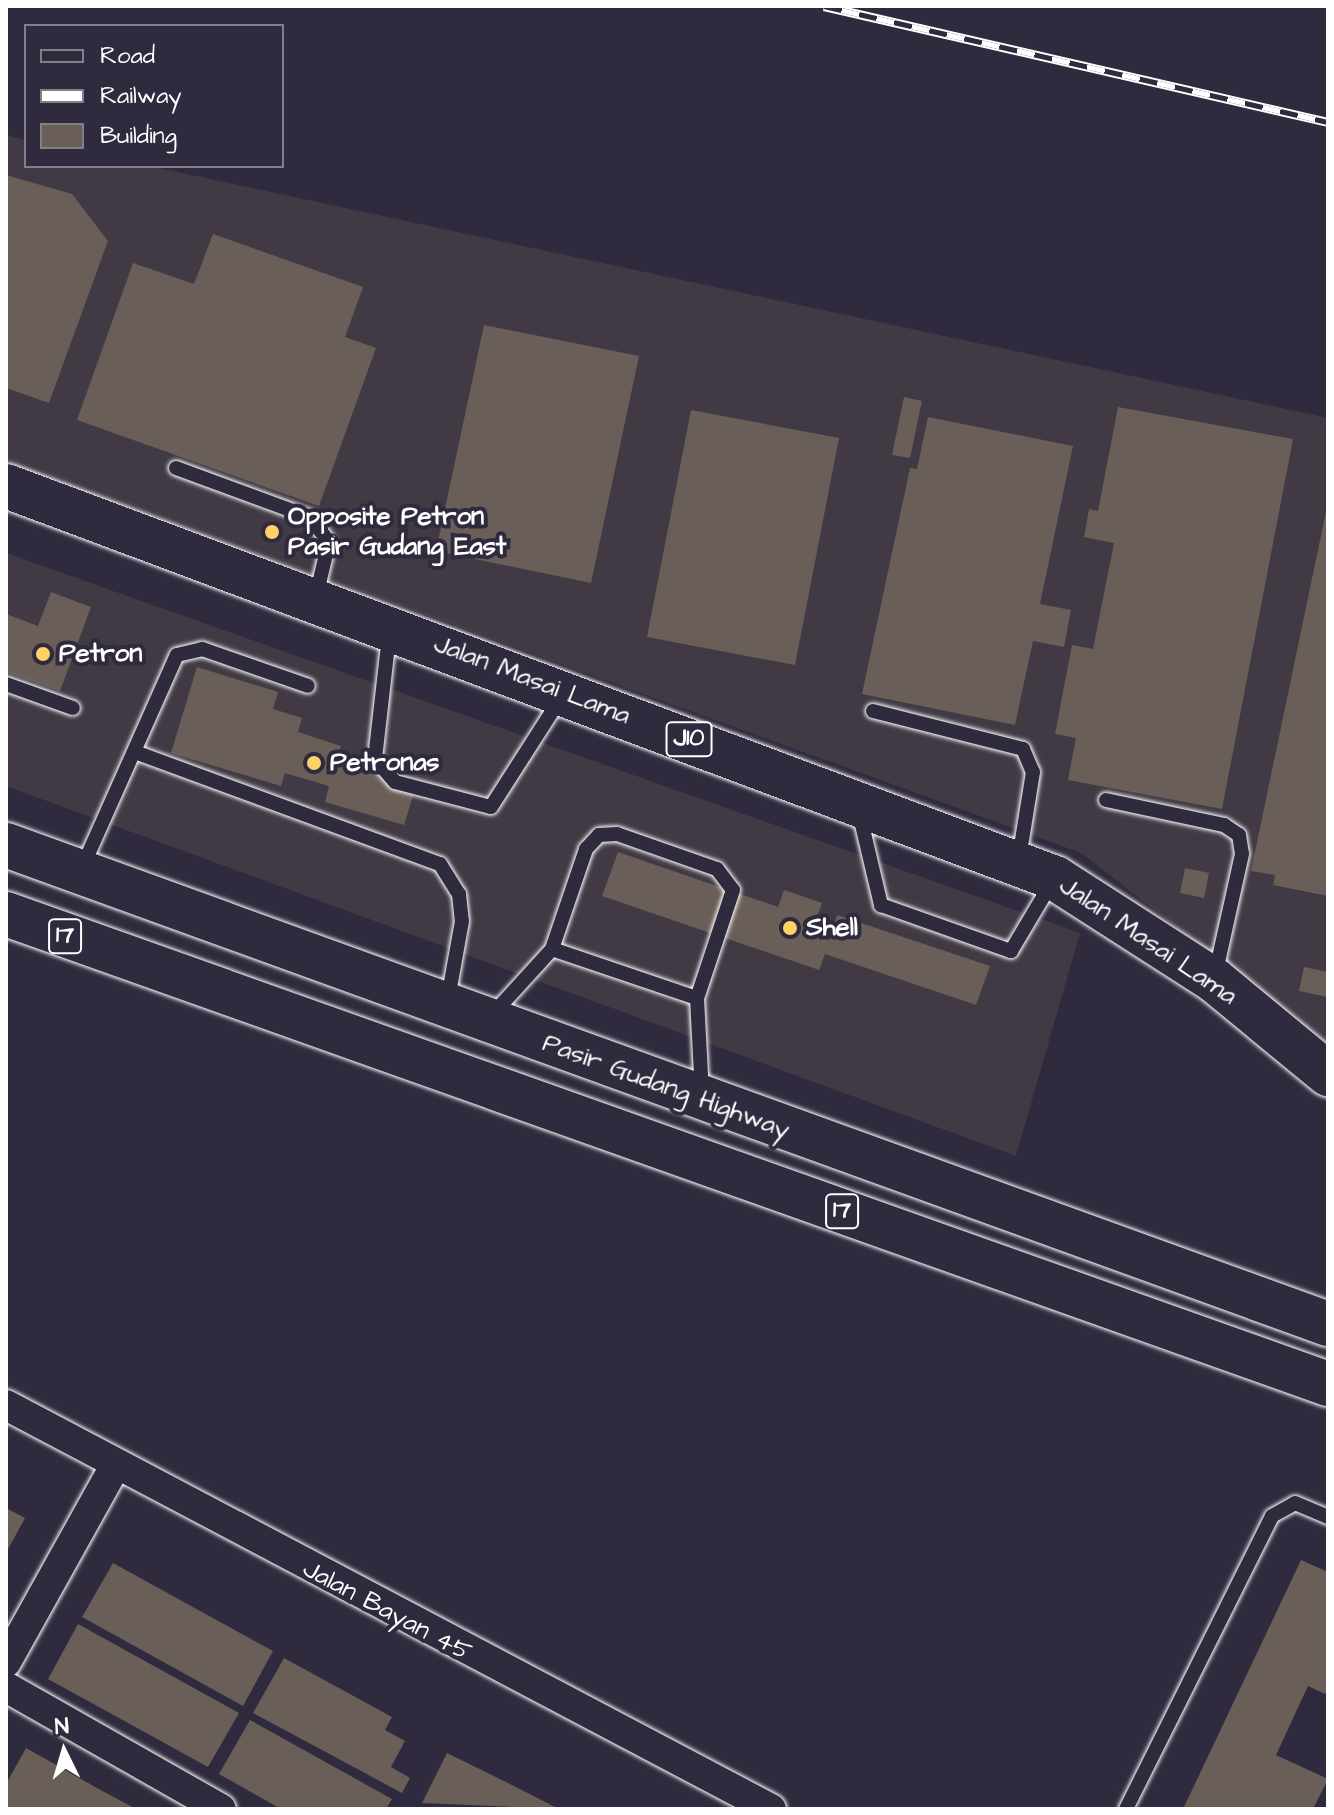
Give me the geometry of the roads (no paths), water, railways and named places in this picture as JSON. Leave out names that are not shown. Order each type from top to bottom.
[{"type":"main road","name":"Jalan Masai Lama","points":[[6,486],[1036,870],[1214,980],[1328,1074]]},
{"type":"main road","name":"Pasir Gudang Highway","points":[[6,845],[446,1007],[1328,1324]]},
{"type":"main road","name":"17","points":[[6,914],[1328,1384]]},
{"type":"main road","points":[[6,936],[124,957]]},
{"type":"street","name":"Jalan Bayan 45","points":[[6,1405],[115,1466],[771,1809]]},
{"type":"street","points":[[6,1662],[115,1466]]},
{"type":"street","points":[[6,1687],[221,1809]]},
{"type":"lane","points":[[176,468],[309,517],[322,529],[329,559],[315,600]]},
{"type":"lane","points":[[390,627],[375,759],[395,782],[491,807],[564,692]]},
{"type":"lane","points":[[80,872],[185,650],[202,649],[308,686]]},
{"type":"lane","points":[[6,684],[73,708]]},
{"type":"lane","points":[[859,803],[881,905],[1011,951],[1036,870],[1033,772],[1023,749],[873,711]]},
{"type":"lane","points":[[135,752],[440,864],[459,894],[462,921],[446,1007]]},
{"type":"lane","points":[[1106,800],[1224,825],[1239,835],[1242,854],[1214,980]]},
{"type":"lane","points":[[487,1021],[552,949],[586,849],[599,835],[617,834],[717,869],[731,881],[732,899],[697,998],[702,1099]]},
{"type":"lane","points":[[552,949],[697,998]]},
{"type":"lane","points":[[1126,1809],[1272,1516],[1295,1503],[1328,1517]]},
{"type":"railway","points":[[824,6],[1328,122]]},
{"type":"place","name":"Opposite Petron Pasir Gudang East","points":[[272,532]]},
{"type":"place","name":"Petron","points":[[43,654]]},
{"type":"place","name":"Petronas","points":[[314,763]]},
{"type":"place","name":"Shell","points":[[790,928]]}]
